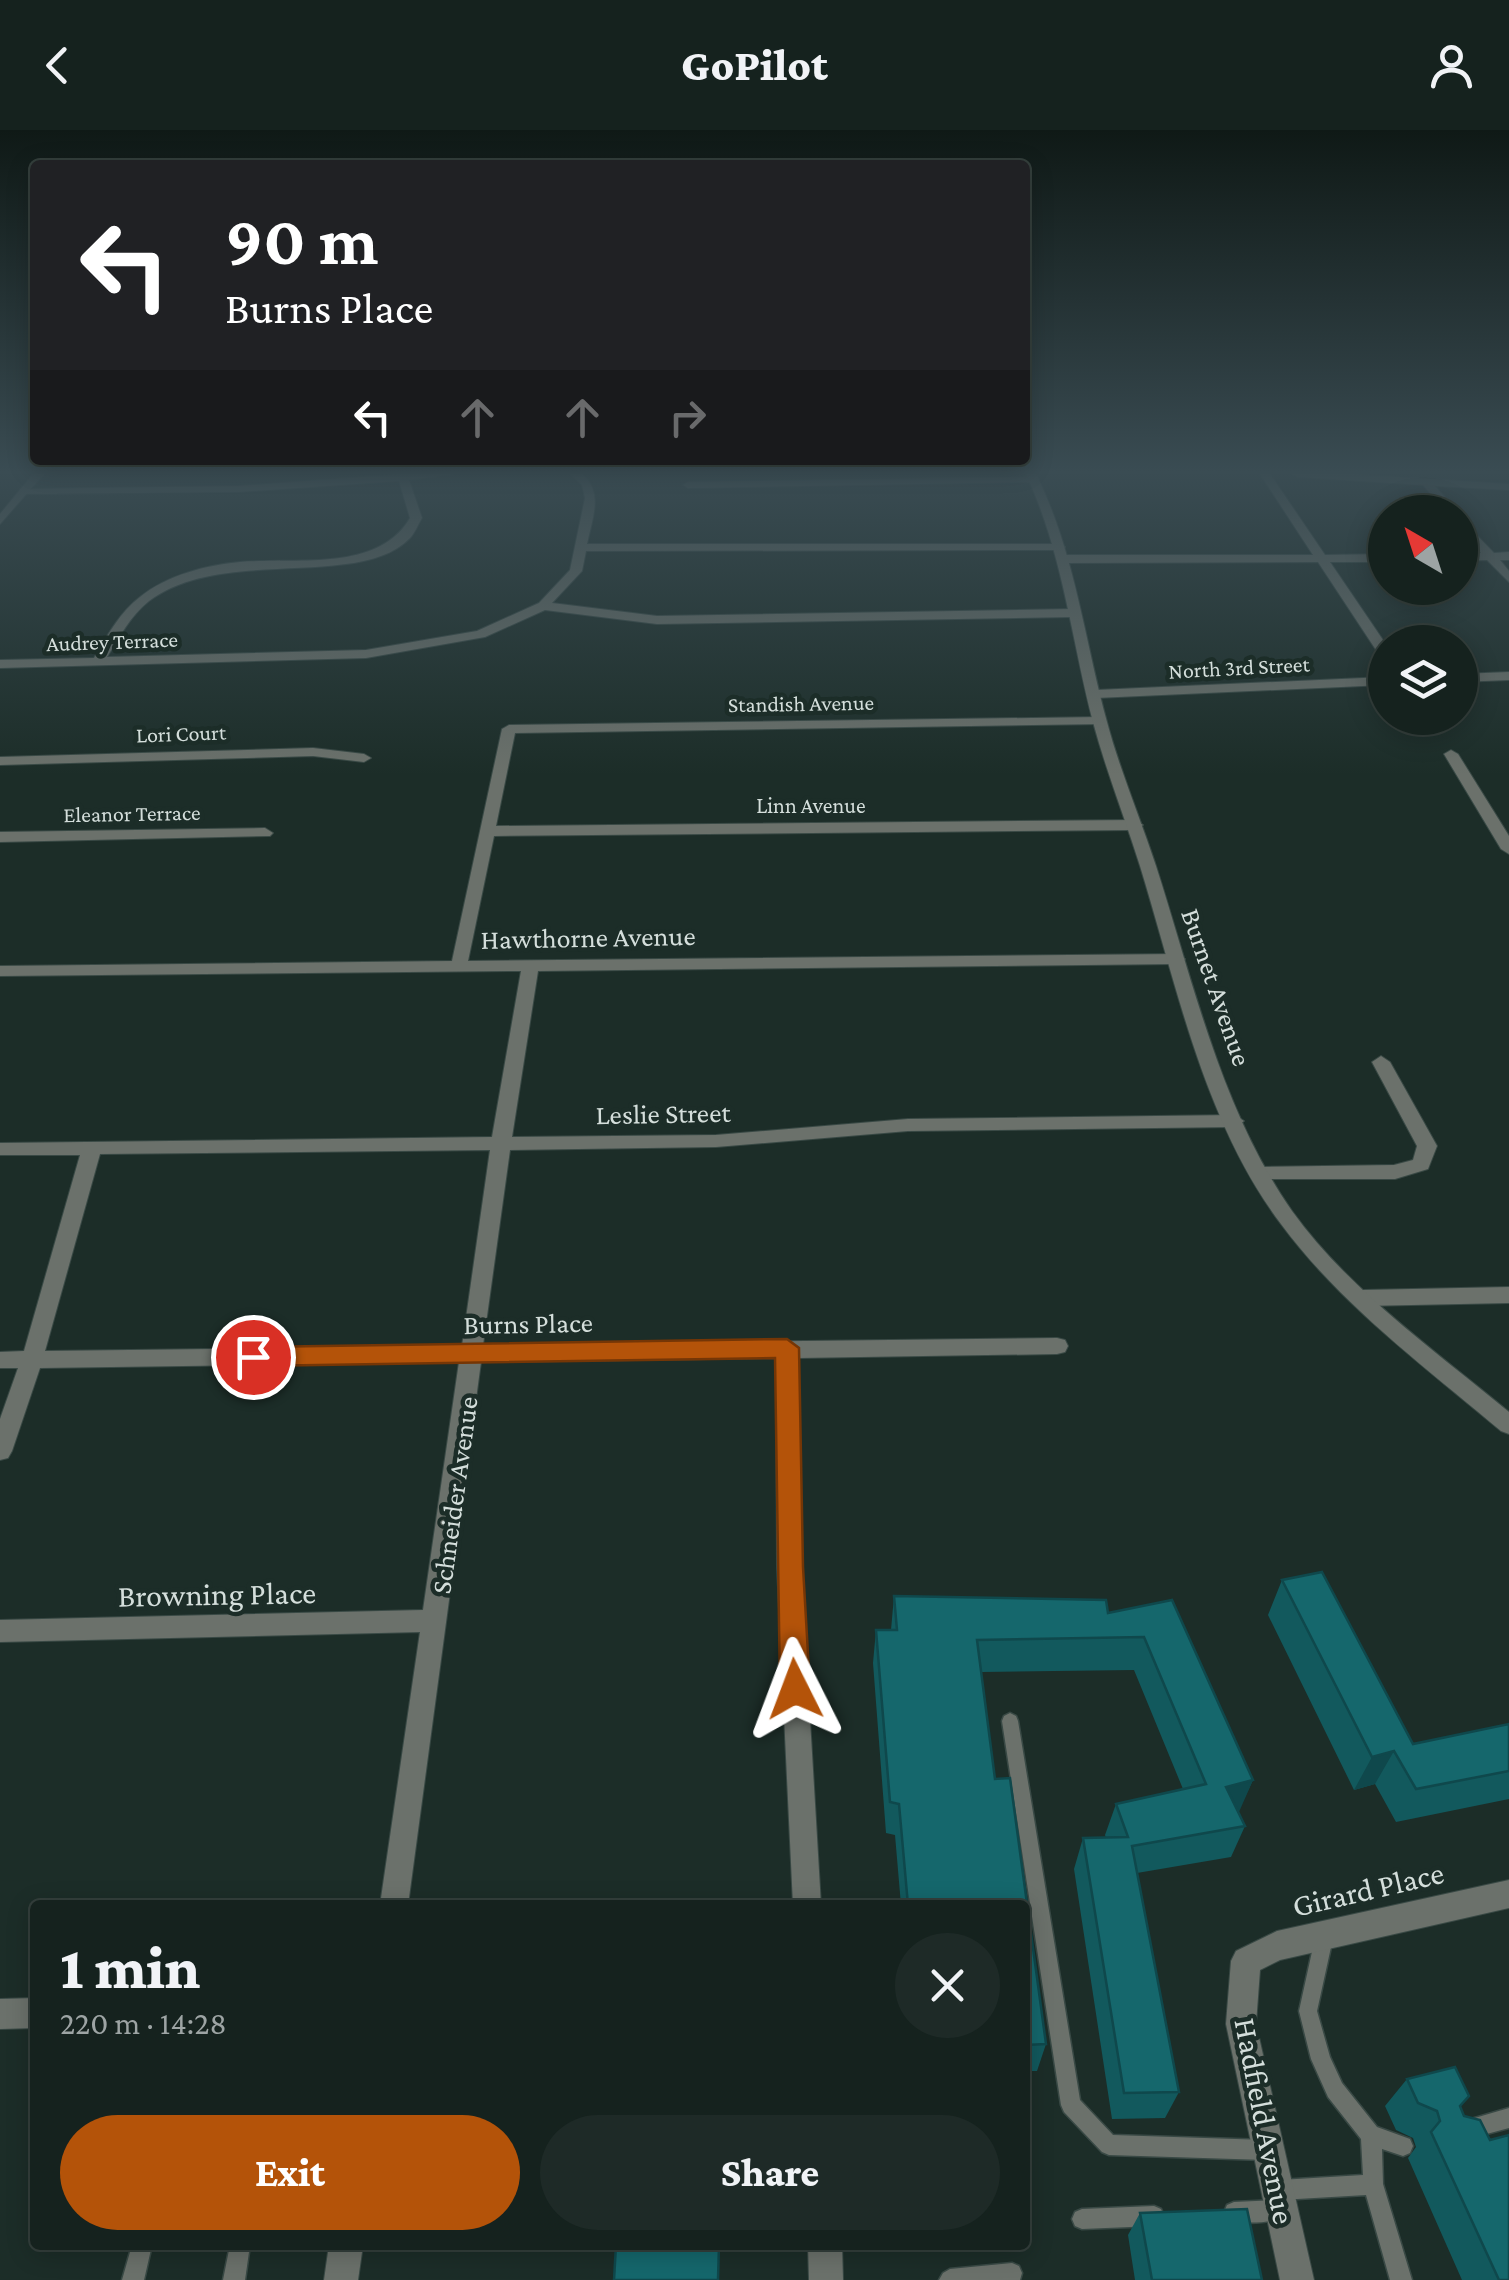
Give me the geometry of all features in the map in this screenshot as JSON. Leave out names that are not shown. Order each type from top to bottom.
[{"type":"street","points":[[98,661],[136,606],[175,582],[208,574]]},
{"type":"street","name":"Audrey Terrace","points":[[0,664],[414,649],[480,634],[543,606],[572,574]]},
{"type":"street","name":"Burnet Avenue","points":[[1065,574],[1100,721],[1177,959],[1235,1121],[1260,1174],[1286,1216],[1363,1298],[1509,1425]]},
{"type":"street","points":[[1332,574],[1368,628]]},
{"type":"street","points":[[543,606],[597,616],[669,620],[1072,614]]},
{"type":"street","points":[[1478,677],[1509,676]]},
{"type":"street","name":"North 3rd Street","points":[[1096,694],[1368,681]]},
{"type":"street","name":"Standish Avenue","points":[[488,831],[506,735],[515,727],[1100,721]]},
{"type":"street","name":"Lori Court","points":[[0,761],[313,752],[364,758]]},
{"type":"street","points":[[1451,754],[1509,849]]},
{"type":"street","name":"Linn Avenue","points":[[488,831],[1135,825]]},
{"type":"street","points":[[459,966],[488,831]]},
{"type":"street","name":"Eleanor Terrace","points":[[0,838],[265,833]]},
{"type":"street","name":"Hawthorne Avenue","points":[[0,971],[1177,959]]},
{"type":"street","name":"Schneider Avenue","points":[[395,1900],[474,1354],[500,1143],[530,966]]},
{"type":"street","points":[[1260,1174],[1395,1172],[1421,1164],[1427,1146],[1380,1062]]},
{"type":"street","name":"Leslie Street","points":[[92,1148],[716,1141],[908,1125],[1235,1121]]},
{"type":"street","points":[[0,1150],[92,1148],[32,1360],[0,1451]]},
{"type":"street","points":[[1363,1298],[1509,1295]]},
{"type":"street","name":"Burns Place","points":[[0,1360],[1058,1346]]},
{"type":"street","points":[[787,1348],[789,1567],[806,1900]]},
{"type":"street","name":"Browning Place","points":[[0,1631],[436,1622]]},
{"type":"street","name":"Girard Place","points":[[1246,1961],[1277,1946],[1509,1894]]},
{"type":"street","name":"Hadfield Avenue","points":[[1246,1961],[1241,2024],[1297,2280]]},
{"type":"street","points":[[0,2014],[30,2013]]},
{"type":"street","points":[[341,2280],[345,2250]]},
{"type":"street","points":[[824,2250],[826,2280]]},
{"type":"lane","points":[[1010,1721],[1071,2106],[1109,2146],[1269,2150]]},
{"type":"lane","points":[[1325,1935],[1308,2011],[1336,2090],[1372,2135],[1403,2146]]},
{"type":"lane","points":[[1450,2134],[1509,2118]]},
{"type":"lane","points":[[1372,2135],[1372,2184],[1401,2280]]},
{"type":"lane","points":[[1222,2213],[1372,2184]]},
{"type":"lane","points":[[1082,2219],[1182,2214]]},
{"type":"lane","points":[[133,2280],[141,2250]]},
{"type":"lane","points":[[234,2280],[239,2250]]},
{"type":"lane","points":[[950,2280],[1012,2272]]},
{"type":"building","points":[[1322,1572],[1413,1744],[1509,1724],[1509,1771],[1416,1789],[1394,1751],[1372,1757],[1282,1580]]},
{"type":"building","points":[[894,1596],[1106,1600],[1108,1613],[1172,1600],[1253,1780],[1226,1787],[1245,1826],[1132,1846],[1179,2092],[1124,2093],[1083,1838],[1128,1837],[1116,1804],[1206,1784],[1144,1637],[977,1640],[995,1779],[1010,1778],[1027,1900],[908,1900],[899,1804],[890,1802],[876,1630],[897,1630]]},
{"type":"building","points":[[1030,1926],[1046,2044],[1030,2045]]},
{"type":"building","points":[[1455,2067],[1469,2096],[1460,2106],[1464,2116],[1480,2120],[1490,2140],[1509,2135],[1509,2280],[1499,2280],[1431,2132],[1440,2121],[1437,2111],[1418,2103],[1407,2079]]},
{"type":"building","points":[[1247,2209],[1262,2280],[1152,2280],[1140,2213]]},
{"type":"building","points":[[616,2250],[719,2250],[718,2280],[614,2280]]},
{"type":"route","points":[[253,1357],[787,1348],[789,1567],[795,1689]]}]
